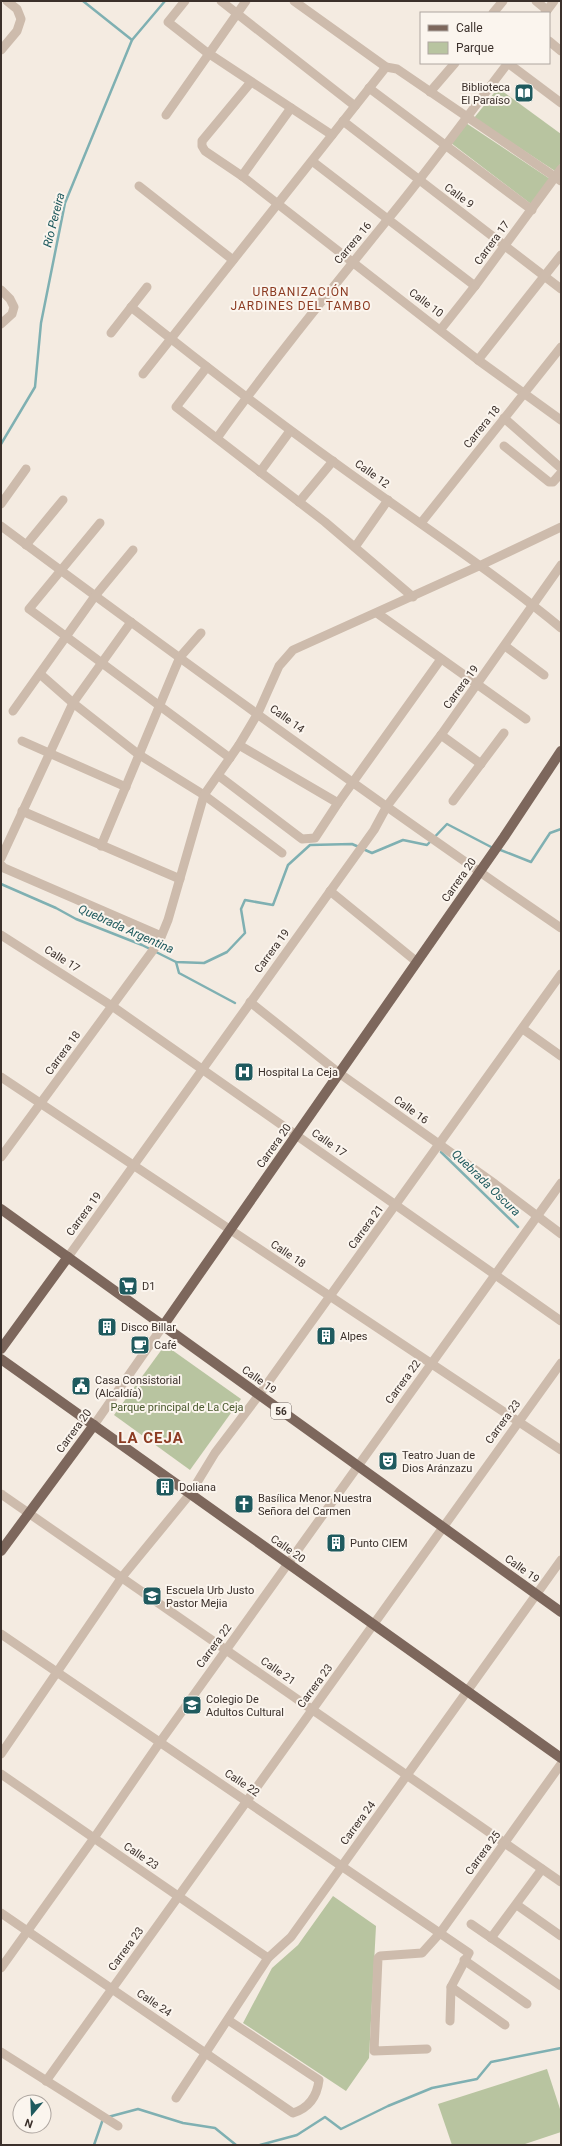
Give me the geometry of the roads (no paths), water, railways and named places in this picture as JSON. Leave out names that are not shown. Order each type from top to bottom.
[{"type":"main road","name":"Carrera 20","points":[[163,1326],[499,844],[561,751]]},
{"type":"main road","name":"Calle 19","points":[[1,1209],[561,1612]]},
{"type":"main road","name":"Carrera 19","points":[[1,1349],[68,1257]]},
{"type":"main road","name":"Calle 20","points":[[1,1359],[561,1758]]},
{"type":"main road","name":"Carrera 20","points":[[1,1551],[94,1425]]},
{"type":"street","points":[[1,50],[17,31],[21,19],[17,9],[7,1]]},
{"type":"street","points":[[184,1],[168,22],[209,54],[332,135]]},
{"type":"street","points":[[221,1],[355,106]]},
{"type":"street","points":[[166,115],[246,1]]},
{"type":"street","points":[[294,1],[386,67],[397,69],[465,118],[558,179]]},
{"type":"street","points":[[305,9],[310,1]]},
{"type":"street","points":[[494,12],[503,1]]},
{"type":"street","points":[[536,1],[546,11],[554,1]]},
{"type":"street","points":[[550,42],[561,51]]},
{"type":"street","points":[[430,92],[454,64]]},
{"type":"street","name":"Carrera 16","points":[[217,438],[246,398],[352,262],[388,219],[507,64]]},
{"type":"street","points":[[509,64],[561,103]]},
{"type":"street","points":[[143,374],[386,67]]},
{"type":"street","name":"Calle 10","points":[[251,82],[202,141],[202,146],[205,151],[242,176],[441,329],[478,360],[496,370],[524,394],[561,420]]},
{"type":"street","points":[[369,88],[532,210]]},
{"type":"street","points":[[242,176],[291,108]]},
{"type":"street","name":"Calle 9","points":[[343,121],[561,289]]},
{"type":"street","points":[[312,161],[475,286]]},
{"type":"street","name":"Carrera 17","points":[[441,329],[532,210],[558,179],[561,169]]},
{"type":"street","points":[[139,186],[233,260]]},
{"type":"street","points":[[478,360],[561,255]]},
{"type":"street","points":[[111,333],[147,287]]},
{"type":"street","points":[[1,290],[10,298],[14,307],[12,314],[1,324]]},
{"type":"street","name":"Calle 12","points":[[131,307],[246,398],[534,606],[561,628]]},
{"type":"street","name":"Carrera 18","points":[[420,523],[561,346]]},
{"type":"street","points":[[207,367],[176,406],[355,547],[413,597]]},
{"type":"street","points":[[504,418],[561,468]]},
{"type":"street","points":[[260,472],[290,430]]},
{"type":"street","points":[[504,446],[549,482],[553,482],[561,472]]},
{"type":"street","points":[[299,502],[334,461]]},
{"type":"street","points":[[1,504],[26,469]]},
{"type":"street","points":[[26,545],[63,500]]},
{"type":"street","points":[[355,547],[388,500]]},
{"type":"street","points":[[100,523],[29,609],[101,664],[230,758]]},
{"type":"street","name":"Calle 14","points":[[1,526],[95,596],[438,843],[561,928]]},
{"type":"street","points":[[204,795],[219,776],[258,713],[278,666],[293,650],[413,597],[561,527]]},
{"type":"street","points":[[13,710],[95,596],[133,550]]},
{"type":"street","name":"Carrera 19","points":[[68,1257],[361,848],[387,806],[441,735],[534,606],[561,565]]},
{"type":"street","points":[[377,613],[526,719]]},
{"type":"street","points":[[1,858],[73,703],[131,622]]},
{"type":"street","points":[[101,846],[138,754],[180,657],[201,633]]},
{"type":"street","points":[[505,646],[544,675]]},
{"type":"street","points":[[219,776],[302,839],[315,838],[338,803],[441,659]]},
{"type":"street","points":[[40,674],[73,703],[138,754],[204,795],[282,852]]},
{"type":"street","points":[[453,801],[504,733]]},
{"type":"street","points":[[441,735],[481,764]]},
{"type":"street","points":[[22,741],[126,787]]},
{"type":"street","points":[[239,745],[338,803]]},
{"type":"street","name":"Carrera 18","points":[[1,1157],[160,939],[180,879],[204,795]]},
{"type":"street","points":[[22,812],[180,879]]},
{"type":"street","points":[[1,865],[4,868],[160,939]]},
{"type":"street","points":[[330,891],[416,962]]},
{"type":"street","name":"Calle 17","points":[[1,935],[112,1006],[561,1321]]},
{"type":"street","name":"Carrera 21","points":[[1,1754],[122,1577],[190,1494],[212,1458],[330,1297],[561,974]]},
{"type":"street","name":"Calle 16","points":[[250,1002],[339,1073],[561,1234]]},
{"type":"street","points":[[523,1029],[561,1056]]},
{"type":"street","name":"Calle 18","points":[[1,1077],[561,1450]]},
{"type":"street","name":"Carrera 22","points":[[1,1968],[94,1838],[160,1742],[561,1183]]},
{"type":"street","name":"Carrera 20","points":[[94,1425],[163,1326]]},
{"type":"street","name":"Carrera 23","points":[[46,2081],[561,1363]]},
{"type":"street","name":"Calle 21","points":[[1,1494],[561,1882]]},
{"type":"street","name":"Carrera 24","points":[[176,2098],[207,2054],[268,1958],[291,1937],[561,1560]]},
{"type":"street","name":"Calle 22","points":[[1,1634],[440,1933],[466,1957],[527,2004]]},
{"type":"street","name":"Carrera 25","points":[[427,2049],[374,2051],[378,1958],[380,1956],[422,1953],[440,1933],[561,1764]]},
{"type":"street","name":"Calle 23","points":[[1,1774],[268,1958]]},
{"type":"street","points":[[491,1938],[517,1905],[542,1869]]},
{"type":"street","points":[[517,1905],[561,1936]]},
{"type":"street","name":"Calle 24","points":[[1,1914],[293,2113],[307,2107],[312,2102],[318,2088],[319,2080],[228,2020]]},
{"type":"street","points":[[471,1924],[561,1986]]},
{"type":"street","points":[[450,2021],[451,1988],[466,1957]]},
{"type":"street","points":[[451,1988],[505,2025]]},
{"type":"street","points":[[1,2052],[118,2126]]},
{"type":"waterway","name":"Río Pereira","points":[[1,444],[35,387],[41,323],[65,203],[132,40],[83,1]]},
{"type":"waterway","points":[[132,40],[165,1]]},
{"type":"waterway","name":"Quebrada Argentina","points":[[363,849],[372,853],[403,840],[427,845],[447,824],[493,848]]},
{"type":"waterway","name":"Quebrada Argentina","points":[[498,849],[531,862],[550,833],[561,829]]},
{"type":"waterway","name":"Quebrada Argentina","points":[[1,884],[56,908],[76,919],[142,945],[176,962],[204,963],[227,952],[245,933],[241,909],[245,900],[273,905],[288,865],[310,845],[352,844],[359,847]]},
{"type":"waterway","name":"Quebrada Oscura","points":[[176,962],[179,973],[235,1003]]},
{"type":"waterway","name":"Quebrada Oscura","points":[[441,1152],[518,1227]]},
{"type":"waterway","points":[[260,2145],[297,2135],[325,2117],[341,2129],[388,2106],[432,2088],[477,2079],[491,2062],[561,2048]]},
{"type":"waterway","points":[[108,2117],[138,2109],[183,2123],[215,2128],[236,2145]]},
{"type":"waterway","points":[[94,2145],[103,2119]]},
{"type":"place","name":"Biblioteca El Paraíso","points":[[524,93]]},
{"type":"place","name":"Hospital La Ceja","points":[[244,1072]]},
{"type":"place","name":"D1","points":[[128,1286]]},
{"type":"place","name":"Disco Billar","points":[[107,1327]]},
{"type":"place","name":"Alpes","points":[[326,1336]]},
{"type":"place","name":"Café","points":[[140,1345]]},
{"type":"place","name":"Casa Consistorial (Alcaldía)","points":[[81,1386]]},
{"type":"place","name":"Teatro Juan de Dios Aránzazu","points":[[388,1461]]},
{"type":"place","name":"Doliana","points":[[165,1487]]},
{"type":"place","name":"Basílica Menor Nuestra Señora del Carmen","points":[[244,1504]]},
{"type":"place","name":"Punto CIEM","points":[[336,1543]]},
{"type":"place","name":"Escuela Urb Justo Pastor Mejia","points":[[152,1596]]},
{"type":"place","name":"Colegio De Adultos Cultural","points":[[192,1705]]},
{"type":"district","name":"URBANIZACIÓN JARDINES DEL TAMBO","points":[[301,299]]},
{"type":"district","name":"LA CEJA","points":[[151,1438]]},
{"type":"park label","name":"Parque principal de La Ceja","points":[[177,1407]]}]
